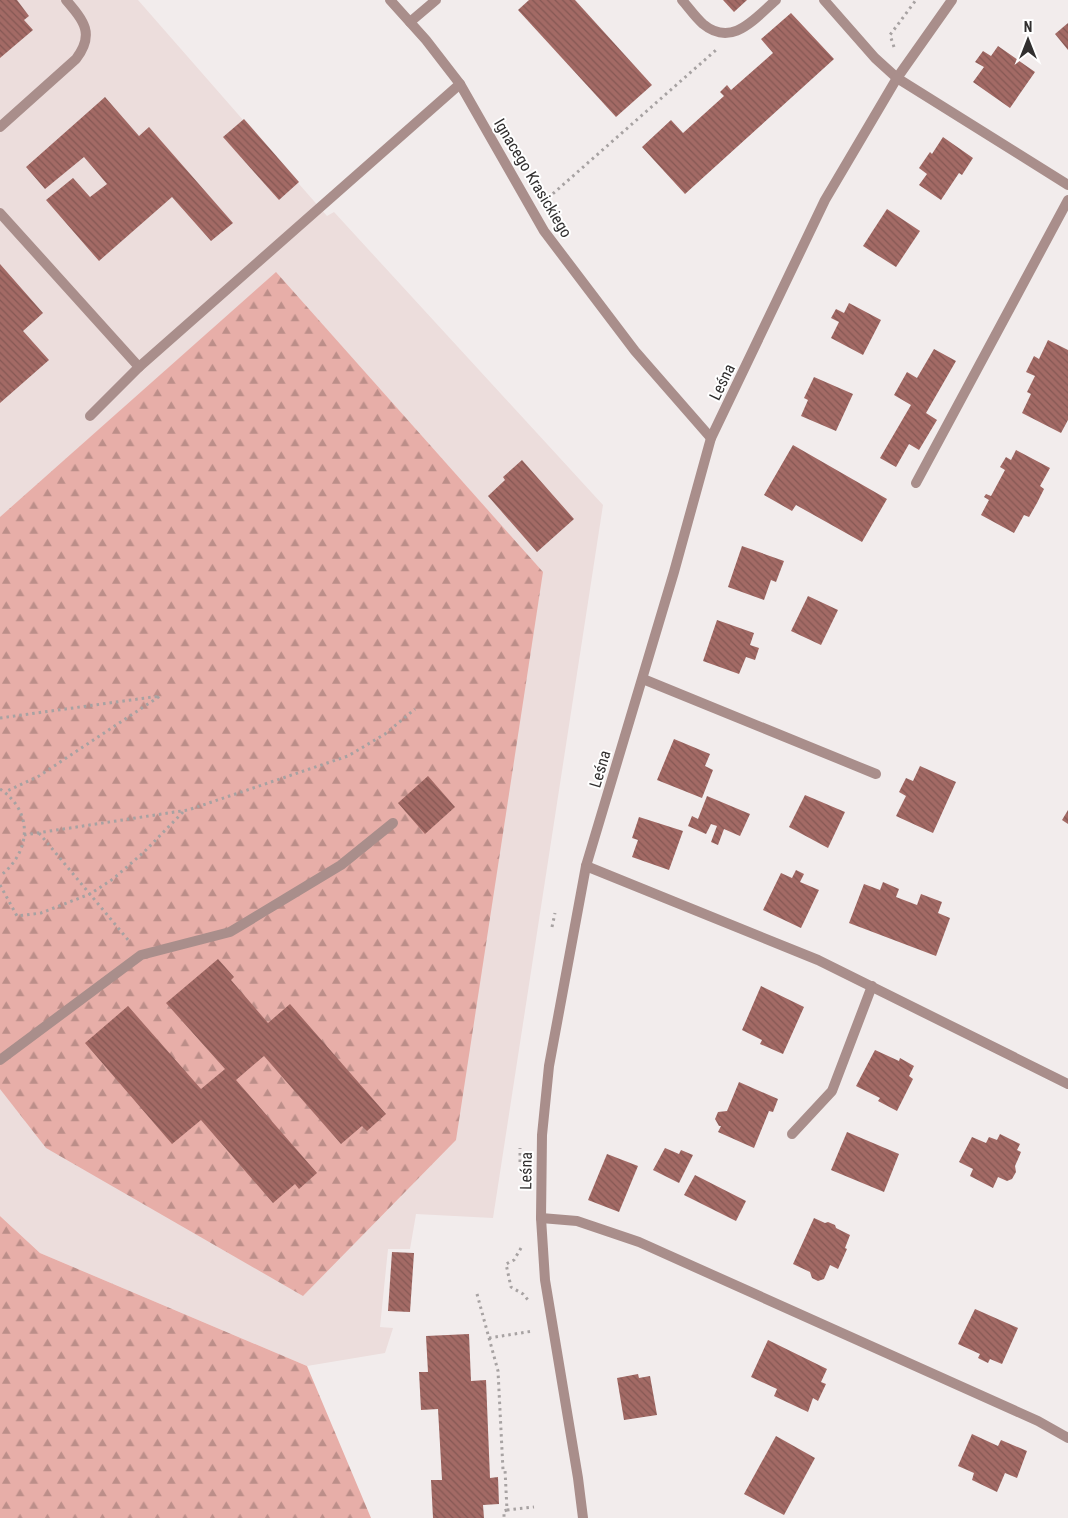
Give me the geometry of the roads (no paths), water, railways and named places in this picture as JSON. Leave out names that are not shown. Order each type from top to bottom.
[{"type":"street","points":[[0,127],[76,59],[83,50],[86,39],[85,25],[66,0]]},
{"type":"street","name":"Ignacego Krasickiego","points":[[390,0],[426,40],[460,84],[544,231],[635,351],[711,438]]},
{"type":"street","points":[[410,22],[436,0]]},
{"type":"street","points":[[682,0],[703,24],[718,33],[731,33],[743,29],[776,0]]},
{"type":"street","points":[[824,0],[875,58],[897,78],[1068,184]]},
{"type":"street","name":"Leśna","points":[[583,1518],[545,1280],[541,1218],[542,1135],[549,1066],[586,866],[643,679],[711,438],[825,200],[897,78],[952,0]]},
{"type":"street","points":[[90,416],[139,367],[460,84]]},
{"type":"street","points":[[916,483],[1068,200]]},
{"type":"street","points":[[0,213],[139,367]]},
{"type":"street","points":[[643,679],[876,774]]},
{"type":"street","points":[[0,1060],[140,955],[230,932],[341,865],[393,823]]},
{"type":"street","points":[[586,866],[818,960],[1068,1084]]},
{"type":"street","points":[[792,1134],[832,1090],[872,986]]},
{"type":"street","points":[[541,1218],[577,1222],[639,1242],[1038,1421],[1068,1438]]}]
